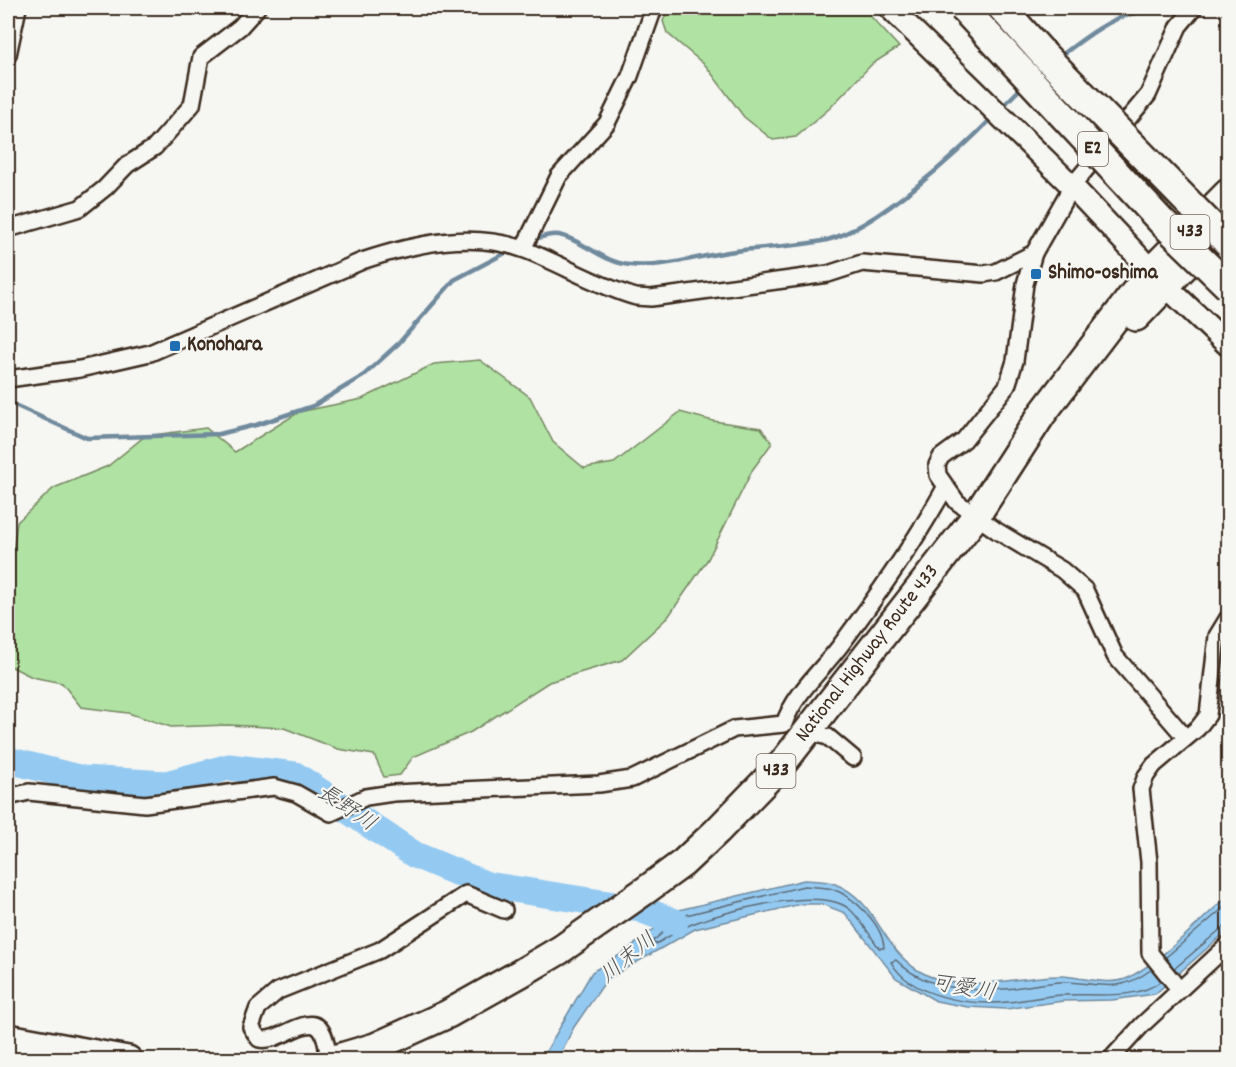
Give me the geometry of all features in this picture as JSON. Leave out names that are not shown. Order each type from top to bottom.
[{"type":"highway","name":"E2","points":[[963,8],[1161,221],[1228,286]]},
{"type":"highway","name":"E2","points":[[1002,8],[1045,56],[1228,243]]},
{"type":"highway","name":"National Highway Route 433","points":[[329,1059],[375,1047],[448,1014],[584,934],[683,863],[726,823],[782,764],[796,728],[978,513],[1042,414],[1228,193]]},
{"type":"highway","name":"National Highway Route 433","points":[[1158,278],[1228,221]]},
{"type":"highway","points":[[8,1038],[128,1059]]},
{"type":"street","points":[[8,55],[18,8]]},
{"type":"street","points":[[8,230],[80,208],[105,188],[127,165],[155,147],[192,105],[201,57],[240,27],[257,8]]},
{"type":"street","points":[[523,249],[559,176],[607,123],[630,76],[654,8]]},
{"type":"street","points":[[890,8],[1072,186],[1158,278],[1228,345]]},
{"type":"street","points":[[1185,738],[1115,656],[1091,600],[1080,585],[1062,570],[978,513],[957,502],[945,488],[938,475],[937,465],[941,457],[964,440],[1007,386],[1015,361],[1025,284],[1034,253],[1072,186],[1148,95],[1179,26],[1194,8]]},
{"type":"street","points":[[8,379],[80,369],[150,353],[362,261],[394,250],[430,243],[470,240],[494,242],[523,249],[625,294],[651,298],[828,274],[862,263],[984,274],[996,272],[1034,253]]},
{"type":"street","points":[[796,728],[790,705],[822,669],[897,570],[945,488]]},
{"type":"street","points":[[1176,985],[1152,957],[1149,862],[1141,789],[1154,765],[1204,722],[1208,715],[1217,636],[1228,618]]},
{"type":"street","points":[[8,797],[29,792],[145,804],[274,787],[296,793],[331,813],[366,798],[393,793],[599,784],[632,778],[734,729],[796,728],[828,737],[853,758]]},
{"type":"street","points":[[329,1059],[326,1039],[320,1029],[311,1025],[293,1028],[266,1041],[259,1039],[251,1027],[258,1008],[278,991],[293,983],[380,950],[466,894],[504,910]]},
{"type":"street","points":[[1110,1059],[1176,985],[1228,945]]},
{"type":"green space","points":[[669,8],[863,8],[899,47],[872,64],[830,108],[796,137],[773,140],[744,117],[706,66],[667,33],[663,21]]},
{"type":"green space","points":[[480,360],[530,397],[553,442],[584,468],[614,463],[680,412],[713,421],[761,428],[772,443],[753,469],[708,559],[668,617],[622,660],[549,682],[471,732],[413,757],[400,775],[384,777],[374,755],[338,749],[284,728],[228,725],[171,727],[128,713],[81,707],[62,683],[32,677],[8,665],[8,569],[11,568],[17,522],[54,488],[108,466],[145,436],[206,428],[235,452],[299,412],[362,399],[434,364]]},
{"type":"water","points":[[804,880],[824,881],[849,891],[861,901],[906,962],[936,979],[953,983],[989,983],[1062,976],[1106,981],[1123,980],[1156,960],[1228,896],[1228,930],[1155,994],[1112,1000],[1063,1001],[1006,1009],[968,1007],[936,1001],[896,978],[845,913],[822,904],[801,904],[695,929],[607,979],[574,1027],[558,1059],[541,1060],[592,972],[623,953],[679,910]]},
{"type":"waterway","points":[[1058,58],[1095,31],[1125,15],[1186,10]]},
{"type":"waterway","points":[[1001,108],[1023,86]]},
{"type":"waterway","points":[[533,240],[549,235],[559,235],[576,241],[611,260],[642,266],[667,264],[728,252],[827,240],[847,233],[892,205],[960,149],[994,116]]},
{"type":"waterway","points":[[8,402],[87,438],[219,434],[256,425],[313,406],[363,376],[399,343],[454,280],[511,250]]},
{"type":"waterway","name":"長野川","points":[[8,760],[83,779],[166,784],[229,767],[295,775],[415,855],[487,885],[640,909],[675,922]]},
{"type":"place","name":"Shimo-oshima","points":[[1036,274]]},
{"type":"place","name":"Konohara","points":[[175,346]]},
{"type":"water label","name":"川末川","points":[[629,959]]},
{"type":"water label","name":"可愛川","points":[[963,989]]}]
